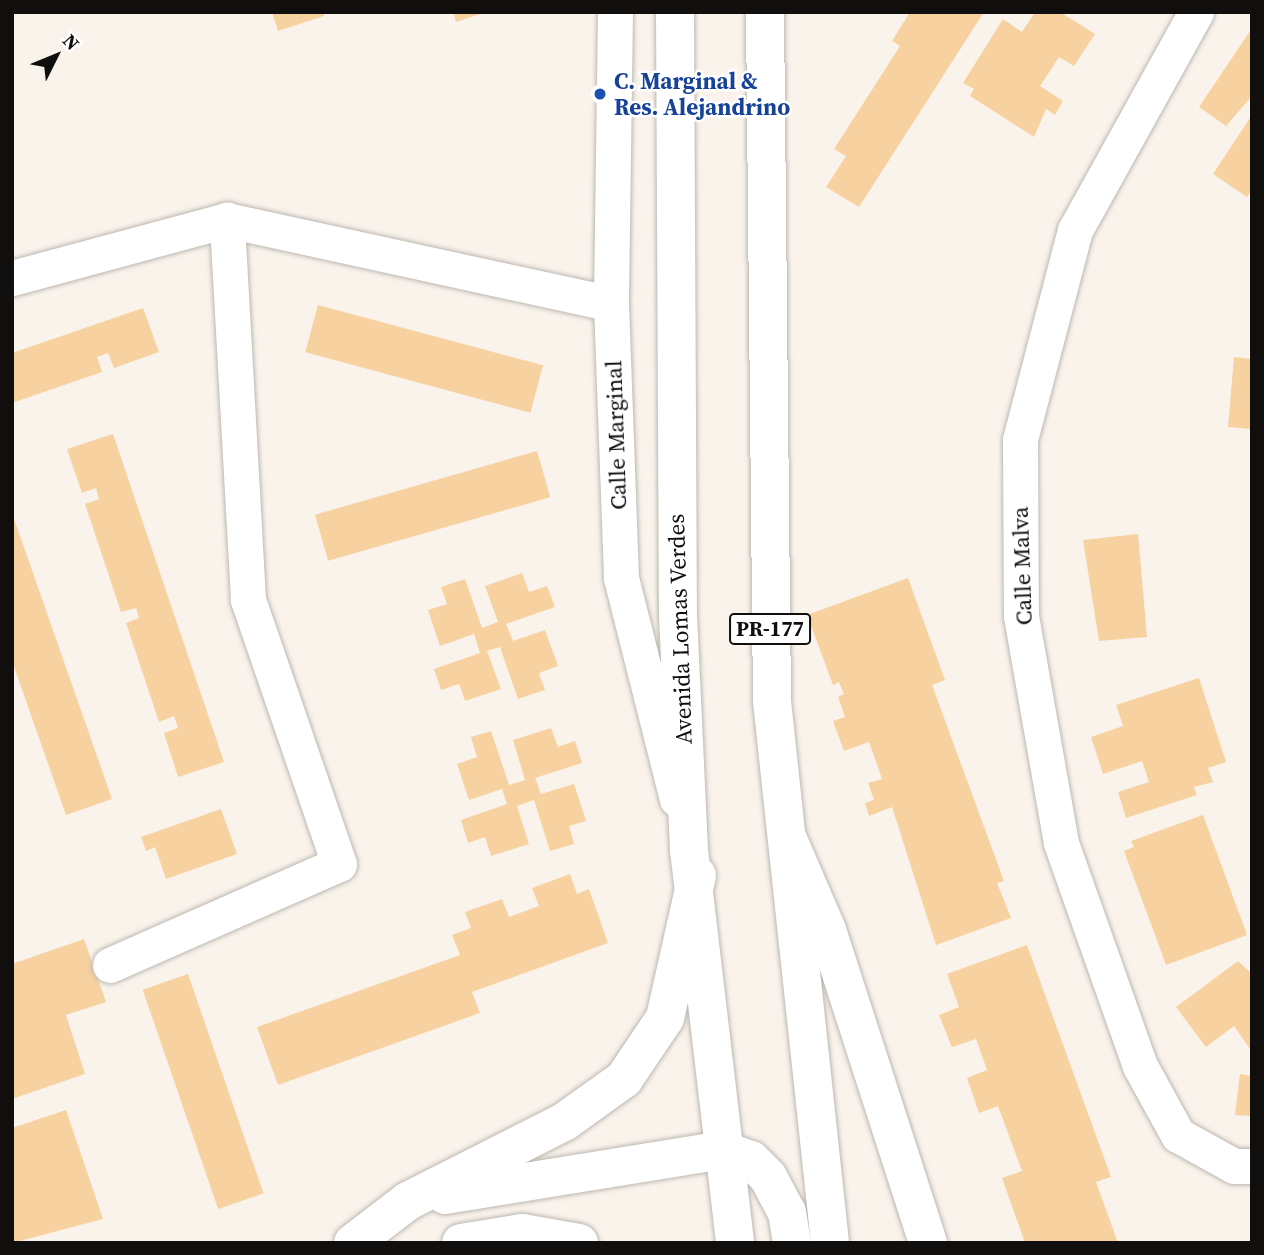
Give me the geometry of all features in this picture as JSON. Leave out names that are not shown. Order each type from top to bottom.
[{"type":"main road","name":"Avenida Lomas Verdes","points":[[675,12],[678,616],[693,863],[735,1243]]},
{"type":"main road","name":"PR-177","points":[[765,12],[769,601],[787,837],[830,1243]]},
{"type":"main road","points":[[787,837],[827,930],[928,1243]]},
{"type":"main road","points":[[353,1243],[408,1201],[589,1108],[636,1065],[665,1018],[693,863]]},
{"type":"main road","points":[[408,1201],[723,1150],[751,1160],[768,1177],[787,1212],[792,1243]]},
{"type":"main road","points":[[461,1243],[522,1233],[579,1243]]},
{"type":"street","name":"Calle Marginal","points":[[615,12],[611,304],[621,578],[693,863]]},
{"type":"street","name":"Calle Malva","points":[[1196,12],[1075,230],[1020,439],[1021,616],[1061,843],[1140,1066],[1178,1135],[1234,1166],[1252,1166]]},
{"type":"street","points":[[12,278],[227,220],[611,304]]},
{"type":"street","points":[[110,965],[339,864],[248,598],[227,220]]},
{"type":"building","points":[[272,12],[323,12],[324,16],[278,31]]},
{"type":"building","points":[[453,12],[483,12],[483,13],[456,22]]},
{"type":"building","points":[[910,12],[984,12],[859,207],[826,187],[846,156],[834,149],[900,46],[892,41]]},
{"type":"building","points":[[1035,12],[1060,12],[1095,34],[1074,66],[1059,57],[1040,86],[1063,101],[1055,115],[1046,109],[1034,137],[970,96],[974,89],[963,83],[1003,19],[1022,32]]},
{"type":"building","points":[[1252,28],[1252,96],[1226,126],[1199,107]]},
{"type":"building","points":[[1252,115],[1252,190],[1247,197],[1213,174]]},
{"type":"building","points":[[318,305],[543,365],[530,413],[305,352]]},
{"type":"building","points":[[143,308],[159,352],[114,368],[108,353],[97,357],[102,372],[12,403],[12,353]]},
{"type":"building","points":[[1234,357],[1252,359],[1252,429],[1228,427]]},
{"type":"building","points":[[113,434],[224,762],[178,777],[164,733],[178,728],[174,716],[159,722],[126,623],[139,618],[136,608],[121,612],[85,504],[99,499],[96,488],[82,493],[67,449]]},
{"type":"building","points":[[537,451],[550,497],[328,561],[315,515]]},
{"type":"building","points":[[12,513],[112,799],[66,815],[12,661]]},
{"type":"building","points":[[1138,534],[1147,637],[1099,641],[1083,540]]},
{"type":"building","points":[[522,573],[529,592],[547,586],[555,607],[506,624],[513,641],[545,630],[558,666],[539,673],[545,690],[518,699],[500,647],[487,651],[501,689],[465,701],[459,684],[441,690],[434,669],[480,653],[474,634],[440,646],[428,610],[447,604],[441,587],[465,579],[482,628],[498,622],[485,586]]},
{"type":"building","points":[[908,578],[945,680],[932,685],[1004,881],[997,883],[1011,918],[936,945],[892,807],[869,816],[865,803],[874,800],[868,783],[882,779],[869,742],[844,751],[833,721],[845,717],[838,697],[844,694],[839,682],[833,685],[807,615]]},
{"type":"building","points":[[1199,678],[1226,762],[1208,768],[1213,782],[1194,787],[1197,795],[1126,818],[1118,792],[1149,782],[1142,761],[1103,774],[1091,737],[1123,726],[1116,705]]},
{"type":"building","points":[[551,728],[558,747],[575,741],[582,763],[535,778],[541,794],[574,784],[586,821],[569,826],[574,844],[550,851],[534,800],[517,806],[529,844],[491,856],[485,837],[468,843],[461,820],[507,804],[502,789],[469,800],[457,764],[477,757],[471,737],[491,731],[509,785],[525,780],[513,740]]},
{"type":"building","points":[[221,809],[237,854],[166,879],[155,847],[146,851],[141,837]]},
{"type":"building","points":[[1203,815],[1247,935],[1166,965],[1124,851],[1134,847],[1131,841]]},
{"type":"building","points":[[570,874],[577,894],[589,889],[608,943],[472,992],[480,1013],[278,1085],[257,1027],[460,955],[452,935],[471,928],[465,912],[502,899],[509,917],[539,906],[532,888]]},
{"type":"building","points":[[84,939],[106,1002],[66,1015],[85,1074],[12,1099],[12,964]]},
{"type":"building","points":[[1027,945],[1111,1177],[1096,1182],[1118,1243],[1025,1243],[1002,1178],[1022,1171],[998,1106],[979,1113],[967,1078],[987,1070],[976,1039],[952,1047],[939,1015],[959,1007],[947,974]]},
{"type":"building","points":[[1238,961],[1252,974],[1252,1052],[1234,1026],[1206,1047],[1176,1007]]},
{"type":"building","points":[[188,974],[264,1193],[218,1209],[143,990]]},
{"type":"building","points":[[1240,1074],[1252,1076],[1252,1116],[1235,1115]]},
{"type":"building","points":[[66,1110],[103,1219],[12,1243],[12,1128]]},
{"type":"place","name":"C. Marginal & Res. Alejandrino","points":[[600,94]]}]
